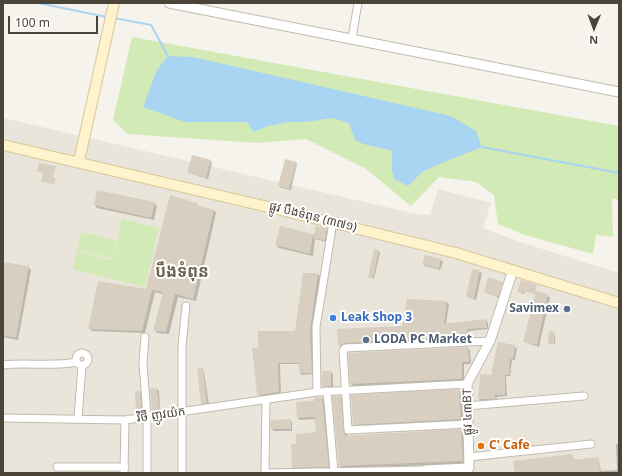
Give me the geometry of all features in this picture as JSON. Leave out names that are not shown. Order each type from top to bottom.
[{"type":"main road","points":[[79,161],[114,3]]},
{"type":"main road","name":"ផ្លូវ បឹងទំពុន (៣៧១)","points":[[3,145],[79,161],[456,253],[619,304]]},
{"type":"street","points":[[169,3],[619,92]]},
{"type":"street","points":[[352,38],[358,3]]},
{"type":"street","points":[[317,392],[316,327],[323,275],[333,222]]},
{"type":"street","name":"ផ្លូវ ៤៣BT","points":[[426,471],[469,470],[467,384],[490,341],[513,270]]},
{"type":"street","points":[[182,473],[184,412],[182,346],[186,306]]},
{"type":"street","points":[[145,337],[143,363],[147,417],[147,473]]},
{"type":"street","points":[[468,424],[348,430],[342,351],[345,348],[490,341]]},
{"type":"street","points":[[3,365],[21,362],[59,365],[79,363],[78,418]]},
{"type":"street","name":"វិថី ញូវយ៉ក","points":[[3,418],[78,418],[124,420],[345,389],[467,384]]},
{"type":"street","points":[[326,391],[334,471]]},
{"type":"street","points":[[468,406],[584,396]]},
{"type":"street","points":[[266,400],[265,473],[426,471]]},
{"type":"street","points":[[57,467],[125,470],[124,420]]},
{"type":"street","points":[[469,457],[591,444]]},
{"type":"shaded area","points":[[3,118],[412,213],[430,215],[438,189],[491,203],[483,228],[517,241],[619,273],[619,473],[3,473]]},
{"type":"green space","points":[[132,37],[619,126],[619,200],[612,198],[613,237],[596,235],[593,254],[525,235],[498,224],[494,195],[476,182],[439,177],[411,206],[366,169],[306,139],[257,143],[128,134],[113,120]]},
{"type":"green space","points":[[122,219],[159,228],[145,287],[108,278]]},
{"type":"green space","points":[[81,232],[116,240],[112,258],[77,250]]},
{"type":"green space","points":[[77,251],[112,260],[107,278],[73,269]]},
{"type":"water","points":[[168,56],[193,57],[451,116],[476,131],[482,147],[422,172],[408,186],[394,179],[392,170],[392,151],[364,144],[355,140],[349,123],[333,118],[305,122],[289,122],[268,126],[254,132],[247,122],[185,122],[143,107],[157,70]]},
{"type":"building","points":[[192,155],[211,160],[206,178],[187,173]]},
{"type":"building","points":[[285,159],[296,162],[289,189],[278,186]]},
{"type":"building","points":[[39,163],[56,166],[53,178],[56,178],[54,184],[41,182],[43,173],[37,172]]},
{"type":"building","points":[[97,190],[155,202],[151,218],[94,205]]},
{"type":"building","points":[[170,195],[214,210],[193,299],[175,294],[166,332],[153,331],[163,292],[152,290],[142,331],[88,329],[98,281],[146,289]]},
{"type":"building","points":[[280,226],[313,234],[310,254],[275,245]]},
{"type":"building","points":[[316,226],[327,228],[325,240],[313,238]]},
{"type":"building","points":[[374,249],[379,250],[373,278],[368,277]]},
{"type":"building","points":[[425,255],[441,259],[439,269],[422,264]]},
{"type":"building","points":[[3,262],[29,266],[16,338],[3,335]]},
{"type":"building","points":[[472,269],[480,270],[474,299],[466,297]]},
{"type":"building","points":[[303,273],[318,273],[310,330],[312,373],[299,373],[299,363],[278,363],[279,392],[257,395],[252,348],[258,348],[258,331],[295,331]]},
{"type":"building","points":[[488,277],[503,282],[498,297],[484,292]]},
{"type":"building","points":[[521,280],[537,285],[534,294],[524,291],[523,293],[517,292]]},
{"type":"building","points":[[536,291],[548,294],[537,345],[523,342]]},
{"type":"building","points":[[407,299],[447,301],[444,324],[486,319],[487,328],[467,329],[467,337],[345,343],[338,345],[337,329],[402,326]]},
{"type":"building","points":[[549,331],[555,332],[554,344],[548,343]]},
{"type":"building","points":[[498,342],[515,345],[513,359],[510,359],[509,375],[505,375],[505,395],[495,395],[495,399],[478,399],[480,374],[491,375]]},
{"type":"building","points":[[468,347],[469,362],[462,362],[462,378],[459,379],[350,384],[348,353]]},
{"type":"building","points":[[197,368],[203,368],[207,403],[201,404]]},
{"type":"building","points":[[322,371],[331,371],[331,386],[322,386]]},
{"type":"building","points":[[157,388],[159,410],[152,411],[150,389]]},
{"type":"building","points":[[459,389],[461,419],[353,425],[351,395]]},
{"type":"building","points":[[135,391],[140,391],[142,412],[136,412]]},
{"type":"building","points":[[332,396],[341,396],[345,436],[461,429],[463,461],[339,466]]},
{"type":"building","points":[[322,397],[329,467],[292,468],[291,444],[296,444],[296,434],[316,432],[314,417],[297,418],[296,402],[314,401],[313,398]]},
{"type":"building","points":[[291,419],[291,429],[271,429],[271,420]]},
{"type":"building","points":[[572,454],[573,460],[599,457],[600,473],[515,473],[513,461]]},
{"type":"waterway","points":[[38,3],[107,17]]},
{"type":"waterway","points":[[114,18],[151,25],[168,56]]},
{"type":"waterway","points":[[482,147],[619,173]]},
{"type":"place","name":"Savimex","points":[[567,309]]},
{"type":"place","name":"Leak Shop 3","points":[[333,318]]},
{"type":"place","name":"LODA PC Market","points":[[366,340]]},
{"type":"place","name":"C' Cafe","points":[[481,446]]},
{"type":"district","name":"បឹងទំពុន","points":[[182,272]]}]
